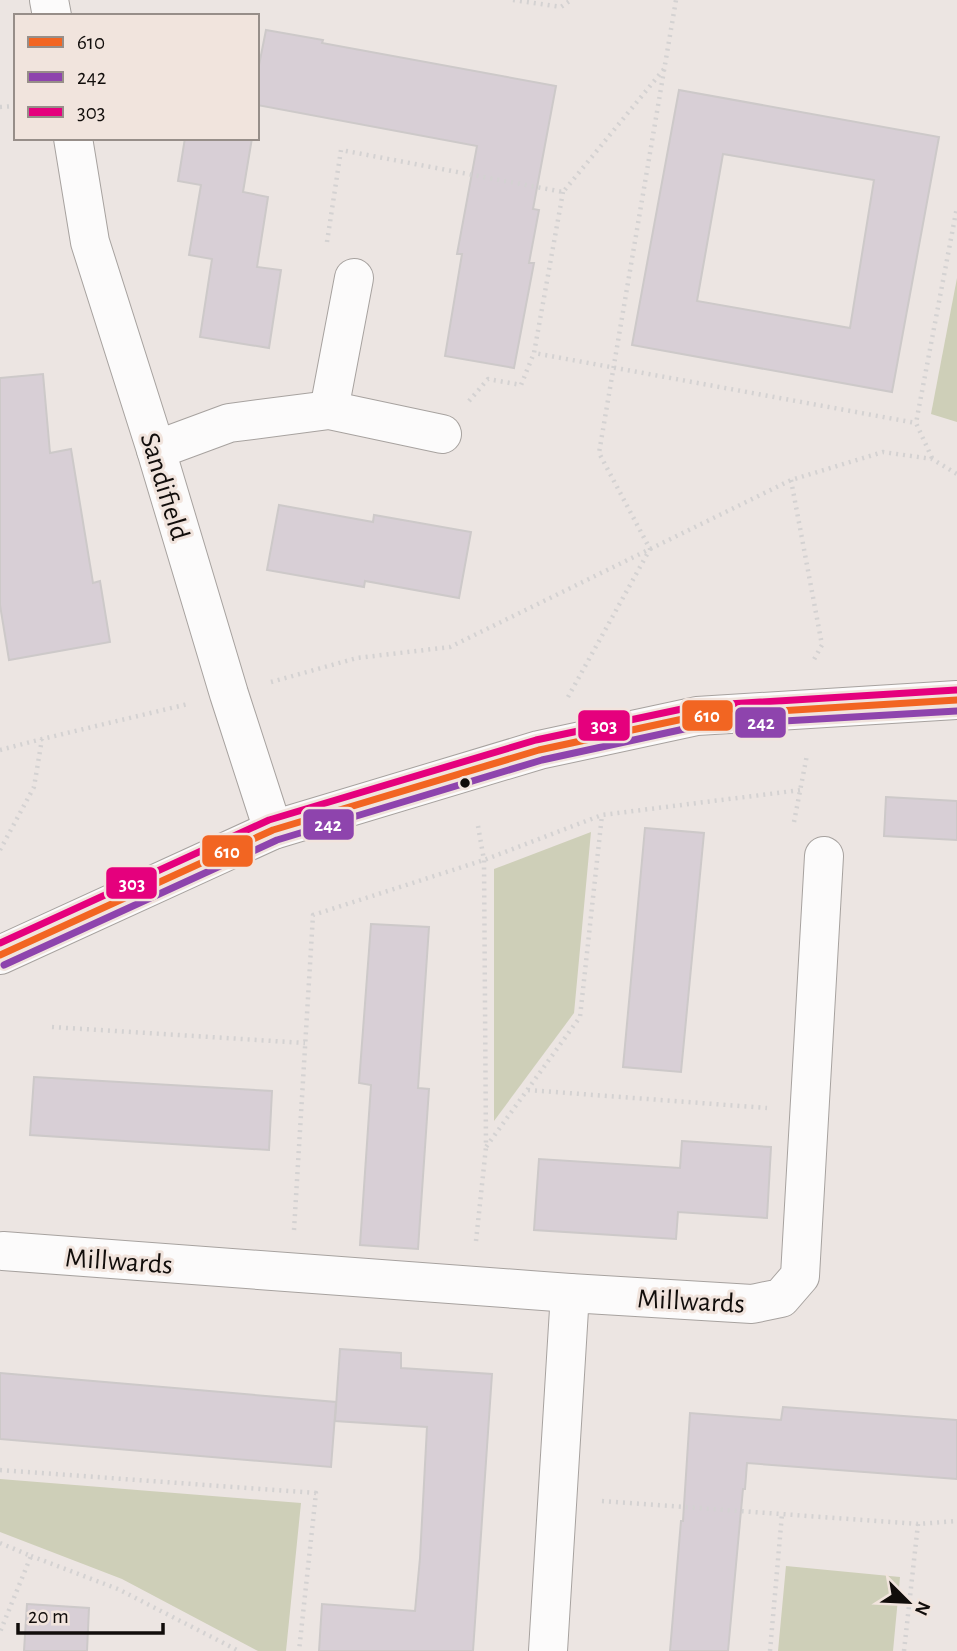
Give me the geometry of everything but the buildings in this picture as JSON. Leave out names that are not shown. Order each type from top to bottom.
[{"type":"street","name":"Sandifield","points":[[72,140],[90,242],[273,830]]},
{"type":"street","points":[[329,410],[354,278]]},
{"type":"street","points":[[156,450],[229,423],[329,410],[442,434]]},
{"type":"street","points":[[0,955],[273,830],[539,750],[697,716],[957,700]]},
{"type":"street","name":"Millwards","points":[[3,1251],[752,1304],[781,1298],[800,1276],[824,856]]},
{"type":"street","points":[[548,1651],[570,1293]]},
{"type":"path","points":[[513,0],[561,7],[571,0]]},
{"type":"path","points":[[650,548],[599,453],[676,0]]},
{"type":"path","points":[[442,434],[488,379],[521,385],[534,353],[563,192],[664,69]]},
{"type":"path","points":[[354,278],[327,247],[341,150],[563,192]]},
{"type":"path","points":[[932,459],[916,423],[957,207]]},
{"type":"path","points":[[534,353],[916,423]]},
{"type":"path","points":[[0,750],[229,694],[357,658],[450,647],[790,480],[883,452],[932,459],[957,474]]},
{"type":"path","points":[[539,750],[650,548]]},
{"type":"path","points":[[0,850],[34,787],[42,738]]},
{"type":"path","points":[[292,1272],[313,915],[484,860],[602,814],[801,790]]},
{"type":"path","points":[[486,1147],[580,1017],[602,814]]},
{"type":"path","points":[[471,1286],[486,1147],[484,860],[478,826]]},
{"type":"path","points":[[52,1027],[305,1043]]},
{"type":"path","points":[[528,1090],[810,1111]]},
{"type":"path","points":[[0,1470],[316,1493],[299,1651]]},
{"type":"path","points":[[558,1498],[918,1524],[957,1521]]},
{"type":"path","points":[[770,1651],[782,1514]]},
{"type":"path","points":[[904,1651],[918,1524]]},
{"type":"path","points":[[0,1543],[118,1589],[239,1651]]},
{"type":"path","points":[[0,1632],[32,1556]]},
{"type":"green space","points":[[957,278],[957,422],[931,414]]},
{"type":"green space","points":[[591,832],[574,1013],[494,1121],[494,869]]},
{"type":"green space","points":[[0,1479],[301,1503],[286,1651],[258,1651],[122,1579],[0,1532]]},
{"type":"green space","points":[[786,1566],[900,1577],[893,1651],[778,1651]]},
{"type":"transit line","name":"303","points":[[0,943],[269,820],[536,740],[696,706],[956,690]]},
{"type":"transit line","name":"610","points":[[0,955],[273,830],[539,750],[697,716],[957,700]]},
{"type":"transit line","name":"242","points":[[4,965],[277,840],[542,760],[698,726],[957,711]]}]
